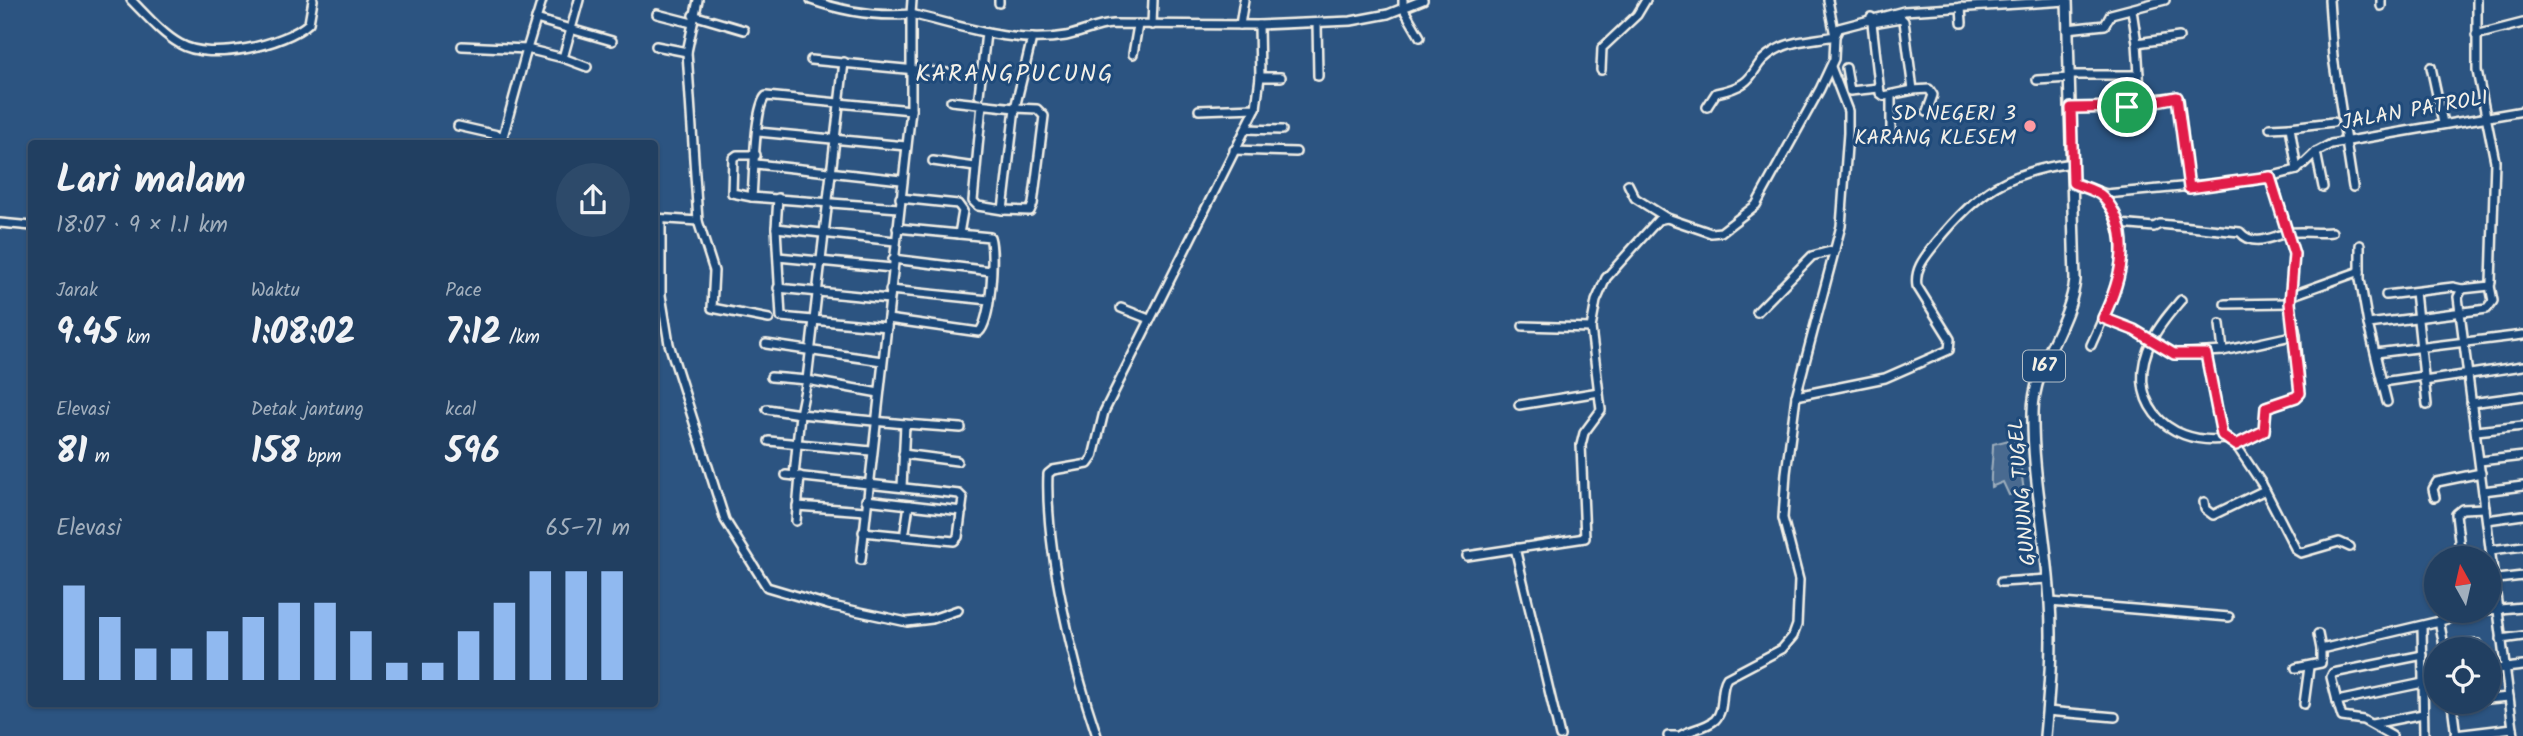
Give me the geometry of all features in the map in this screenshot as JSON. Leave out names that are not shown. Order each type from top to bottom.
[{"type":"main road","name":"GUNUNG TUGEL","points":[[2045,736],[2050,601],[2033,411],[2048,352],[2074,287],[2067,0]]},
{"type":"street","points":[[131,0],[178,44],[201,51],[230,50],[287,38],[309,23],[313,0]]},
{"type":"street","points":[[458,126],[501,140],[542,0]]},
{"type":"street","points":[[563,58],[579,0]]},
{"type":"street","points":[[698,0],[687,52],[698,221],[714,271],[712,308],[769,318]]},
{"type":"street","points":[[811,0],[841,9],[911,14],[986,33],[1032,38],[1068,36],[1097,25],[1259,25],[1351,21],[1388,15],[1403,4],[1423,0]]},
{"type":"street","points":[[860,559],[911,110],[912,0]]},
{"type":"street","points":[[1152,24],[1153,0]]},
{"type":"street","points":[[1240,25],[1244,0]]},
{"type":"street","points":[[1601,70],[1602,48],[1637,15],[1647,0]]},
{"type":"street","points":[[1628,184],[1635,198],[1667,218],[1711,233],[1725,231],[1765,193],[1787,145],[1831,67],[1835,54],[1835,36],[1828,0]]},
{"type":"street","points":[[1707,107],[1716,93],[1735,89],[1748,82],[1775,50],[1835,36],[1843,26],[1961,8],[2067,0]]},
{"type":"street","points":[[2067,29],[2105,25],[2111,14],[2165,0]]},
{"type":"street","points":[[2329,0],[2333,57],[2353,187]]},
{"type":"street","points":[[2368,324],[2459,313],[2490,307],[2493,301],[2490,286],[2495,161],[2477,71],[2477,0]]},
{"type":"street","points":[[1403,4],[1420,37]]},
{"type":"street","points":[[1961,8],[1962,23]]},
{"type":"street","points":[[2132,10],[2140,96],[2148,101]]},
{"type":"street","points":[[657,14],[744,30]]},
{"type":"street","points":[[1871,20],[1900,18],[1904,21],[1913,90]]},
{"type":"street","points":[[536,19],[612,41]]},
{"type":"street","points":[[1871,20],[1879,88],[1884,96],[1913,90],[1931,92],[1927,112]]},
{"type":"street","points":[[1317,23],[1318,76]]},
{"type":"street","points":[[2476,35],[2523,23]]},
{"type":"street","points":[[1133,54],[1138,25]]},
{"type":"street","points":[[1097,736],[1082,694],[1058,573],[1047,495],[1048,474],[1053,470],[1080,467],[1091,461],[1104,412],[1256,108],[1260,77],[1259,25]]},
{"type":"street","points":[[979,95],[986,33]]},
{"type":"street","points":[[2137,43],[2179,37]]},
{"type":"street","points":[[1003,210],[1016,108],[1032,38]]},
{"type":"street","points":[[462,46],[527,49],[587,66]]},
{"type":"street","points":[[656,46],[687,52]]},
{"type":"street","points":[[811,60],[947,73]]},
{"type":"street","points":[[796,521],[793,476],[811,352],[844,62]]},
{"type":"street","points":[[1668,736],[1678,736],[1715,720],[1720,714],[1721,691],[1727,678],[1782,649],[1793,636],[1797,625],[1799,580],[1783,518],[1796,396],[1841,226],[1848,118],[1831,67]]},
{"type":"street","points":[[2431,67],[2443,123]]},
{"type":"street","points":[[1846,68],[1850,91],[1879,88]]},
{"type":"street","points":[[2036,79],[2139,75]]},
{"type":"street","points":[[1260,77],[1281,77]]},
{"type":"street","points":[[1891,95],[1891,135]]},
{"type":"street","points":[[752,197],[763,97],[911,110]]},
{"type":"street","points":[[2071,108],[2127,107],[2174,97],[2179,100],[2189,188]]},
{"type":"street","points":[[951,101],[1037,109],[1044,116],[1030,211],[1003,210],[974,204],[982,104]]},
{"type":"street","points":[[1199,110],[1256,108]]},
{"type":"street","name":"JALAN PATROLI","points":[[2073,183],[2102,194],[2189,188],[2270,177],[2297,170],[2325,146],[2443,123],[2523,111]]},
{"type":"street","points":[[2270,128],[2333,122]]},
{"type":"street","points":[[2290,127],[2297,170]]},
{"type":"street","points":[[1246,129],[1282,130]]},
{"type":"street","points":[[758,132],[906,146]]},
{"type":"street","points":[[1234,150],[1296,152]]},
{"type":"street","points":[[2316,152],[2323,187]]},
{"type":"street","points":[[899,208],[827,204],[732,193],[733,158],[737,155],[832,174],[901,180]]},
{"type":"street","points":[[933,161],[975,167]]},
{"type":"street","points":[[1796,396],[1885,379],[1949,350],[1950,339],[1916,286],[1921,262],[1967,205],[1987,190],[2034,169],[2073,163]]},
{"type":"street","points":[[2236,445],[2264,431],[2266,407],[2296,397],[2300,393],[2291,299],[2294,254],[2270,177]]},
{"type":"street","points":[[2091,345],[2123,261],[2119,224],[2102,194]]},
{"type":"street","points":[[778,198],[776,228],[781,317],[979,332],[985,326],[989,300],[990,237],[897,228]]},
{"type":"street","points":[[900,198],[958,204],[962,211],[959,234]]},
{"type":"street","points":[[1467,556],[1585,538],[1581,438],[1600,415],[1591,328],[1596,301],[1606,278],[1653,223],[1667,218]]},
{"type":"street","points":[[698,221],[658,219],[661,295],[668,344],[724,520],[767,587],[828,605],[907,622],[932,619],[958,610]]},
{"type":"street","points":[[0,223],[28,226]]},
{"type":"street","points":[[2119,224],[2154,228],[2160,223],[2240,232],[2246,239],[2257,241],[2288,233],[2332,232]]},
{"type":"street","points":[[776,228],[824,235],[895,240]]},
{"type":"street","points":[[2360,245],[2360,271],[2368,324],[2387,402]]},
{"type":"street","points":[[1757,312],[1812,256],[1835,250]]},
{"type":"street","points":[[778,257],[821,263],[892,264],[991,271]]},
{"type":"street","points":[[2225,304],[2291,299],[2360,271]]},
{"type":"street","points":[[2386,295],[2490,286]]},
{"type":"street","points":[[778,288],[889,299]]},
{"type":"street","points":[[2462,289],[2458,293],[2459,313],[2490,546]]},
{"type":"street","points":[[890,290],[989,300]]},
{"type":"street","points":[[2415,292],[2427,405]]},
{"type":"street","points":[[2181,300],[2151,341],[2143,371],[2149,409],[2157,420],[2183,436],[2203,441],[2225,439],[2236,445],[2265,490],[2297,552],[2339,542],[2350,547]]},
{"type":"street","points":[[1121,308],[1149,319]]},
{"type":"street","points":[[2103,318],[2134,330],[2174,354],[2206,354],[2296,335]]},
{"type":"street","points":[[2220,324],[2223,351]]},
{"type":"street","points":[[1523,326],[1591,328]]},
{"type":"street","points":[[2376,353],[2523,335]]},
{"type":"street","points":[[766,344],[882,361]]},
{"type":"street","points":[[2206,354],[2225,439]]},
{"type":"street","points":[[2382,382],[2523,366]]},
{"type":"street","points":[[771,377],[807,380],[879,393]]},
{"type":"street","points":[[1519,405],[1599,392]]},
{"type":"street","points":[[2471,403],[2523,396]]},
{"type":"street","points":[[767,409],[961,428]]},
{"type":"street","points":[[902,486],[905,424]]},
{"type":"street","points":[[2476,431],[2523,426]]},
{"type":"street","points":[[769,441],[871,451]]},
{"type":"street","points":[[903,454],[957,461]]},
{"type":"street","points":[[2480,461],[2523,456]]},
{"type":"street","points":[[2435,497],[2433,489],[2437,482],[2481,473]]},
{"type":"street","points":[[793,476],[902,486],[959,494],[963,498],[958,537],[954,541],[863,532]]},
{"type":"street","points":[[2483,491],[2523,486]]},
{"type":"street","points":[[2204,502],[2205,509],[2213,515],[2265,490]]},
{"type":"street","points":[[866,500],[962,511]]},
{"type":"street","points":[[905,531],[909,505]]},
{"type":"street","points":[[797,506],[865,511]]},
{"type":"street","points":[[2460,546],[2456,514],[2462,509],[2485,508]]},
{"type":"street","points":[[2487,520],[2523,515]]},
{"type":"street","points":[[2501,549],[2523,546]]},
{"type":"street","points":[[1515,548],[1560,736]]},
{"type":"street","points":[[2501,579],[2523,576]]},
{"type":"street","points":[[2001,582],[2048,579]]},
{"type":"street","points":[[2050,601],[2229,617]]},
{"type":"street","points":[[2501,609],[2523,607]]},
{"type":"street","points":[[2321,649],[2432,623]]},
{"type":"street","points":[[2422,627],[2424,736]]},
{"type":"street","points":[[2296,668],[2321,663],[2318,634]]},
{"type":"street","points":[[2513,729],[2501,639],[2523,636]]},
{"type":"street","points":[[2392,736],[2363,719],[2342,717],[2331,677],[2333,673],[2423,655]]},
{"type":"street","points":[[2501,668],[2523,666]]},
{"type":"street","points":[[2304,704],[2309,667]]},
{"type":"street","points":[[2337,701],[2423,683]]},
{"type":"street","points":[[2501,698],[2509,697]]},
{"type":"street","points":[[2047,711],[2115,717]]},
{"type":"street","points":[[2372,724],[2423,714]]},
{"type":"street","points":[[2452,714],[2455,735],[2513,729],[2523,723]]},
{"type":"shaded area","points":[[2017,438],[2024,492],[2009,495],[2003,482],[1991,487],[1993,444]]},
{"type":"place","name":"SD NEGERI 3 KARANG KLESEM","points":[[2030,126]]},
{"type":"district","name":"KARANGPUCUNG","points":[[1015,74]]},
{"type":"route","points":[[2177,97],[2183,125],[2189,188],[2270,177],[2294,254],[2295,273],[2290,303],[2301,387],[2296,397],[2266,407],[2263,415],[2266,427],[2264,431],[2236,445],[2228,442],[2222,435],[2206,354],[2174,354],[2134,330],[2103,318],[2123,261],[2120,228],[2102,194],[2073,183],[2071,108],[2127,107],[2177,97]]}]
